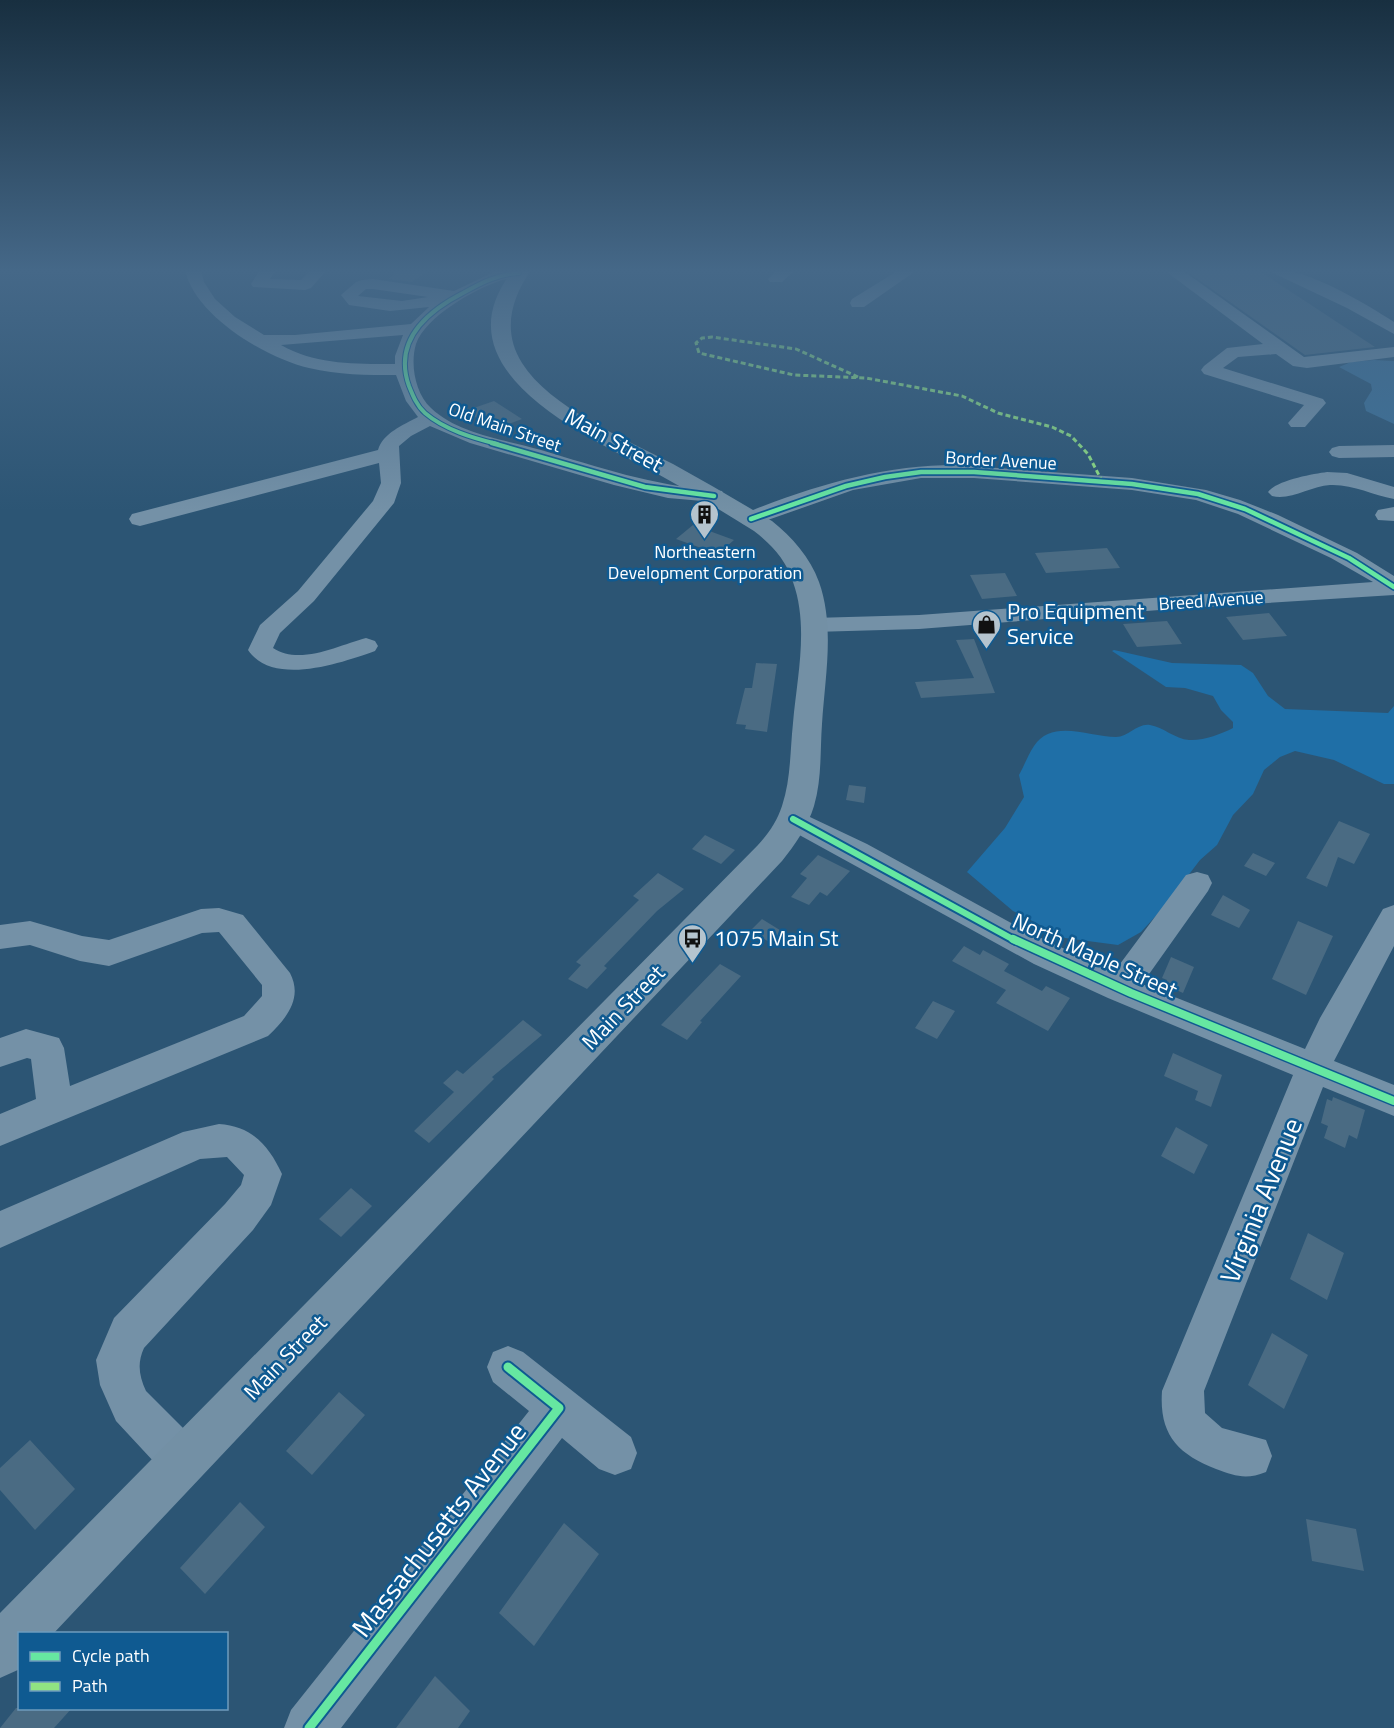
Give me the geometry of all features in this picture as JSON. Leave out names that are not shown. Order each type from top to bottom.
[{"type":"main road","name":"Main Street","points":[[18,1632],[770,853],[793,819],[803,777],[813,625],[810,594],[799,565],[778,538],[752,519],[555,407],[525,381],[509,359],[506,351]]},
{"type":"main road","name":"Main Street","points":[[0,1651],[18,1632]]},
{"type":"street","points":[[275,351],[301,361],[343,368],[404,370],[407,351]]},
{"type":"street","points":[[1248,351],[1233,352],[1210,370],[1316,404],[1298,423]]},
{"type":"street","points":[[1282,351],[1297,362],[1305,363],[1394,352]]},
{"type":"street","name":"Old Main Street","points":[[404,370],[408,386],[419,406],[432,417],[474,436],[591,471],[688,496],[714,496]]},
{"type":"street","points":[[366,646],[317,661],[291,662],[277,661],[260,650],[269,630],[306,596],[383,503],[392,483],[388,454],[390,444],[432,417]]},
{"type":"street","points":[[1339,452],[1394,452]]},
{"type":"street","points":[[140,519],[388,454]]},
{"type":"street","name":"Border Avenue","points":[[752,519],[801,501],[880,478],[935,471],[1102,482],[1183,492],[1218,500],[1269,519],[1371,569],[1394,587]]},
{"type":"street","points":[[1279,492],[1317,478],[1331,477],[1353,481],[1394,494]]},
{"type":"street","name":"Breed Avenue","points":[[813,625],[919,622],[1394,587]]},
{"type":"street","name":"North Maple Street","points":[[793,819],[844,844],[991,927],[1120,988],[1394,1101]]},
{"type":"street","points":[[1120,988],[1197,883]]},
{"type":"street","name":"Virginia Avenue","points":[[1250,1456],[1215,1448],[1196,1436],[1184,1414],[1183,1391],[1314,1067],[1332,1028],[1394,917]]},
{"type":"street","points":[[0,937],[25,932],[42,933],[77,949],[93,953],[109,953],[201,921],[219,920],[232,924],[278,982],[279,998],[269,1014],[256,1026],[0,1130]]},
{"type":"street","points":[[0,1053],[26,1043],[47,1048],[55,1108]]},
{"type":"street","points":[[0,1230],[196,1144],[216,1139],[238,1142],[253,1155],[263,1174],[258,1193],[239,1217],[129,1333],[117,1360],[121,1385],[131,1406],[184,1461]]},
{"type":"street","points":[[508,1367],[615,1453]]},
{"type":"street","name":"Massachusetts Avenue","points":[[309,1728],[560,1408]]},
{"type":"shaded area","points":[[1394,361],[1394,424],[1366,411],[1364,403],[1372,390],[1371,384],[1339,367],[1351,362]]},
{"type":"shaded area","points":[[1112,651],[1172,663],[1241,665],[1253,673],[1268,696],[1285,709],[1388,713],[1394,706],[1394,784],[1384,784],[1334,760],[1295,751],[1280,757],[1264,770],[1253,794],[1233,815],[1217,845],[1200,860],[1164,907],[1141,932],[1118,945],[1065,938],[1013,911],[967,872],[1005,828],[1024,797],[1019,775],[1034,746],[1051,733],[1061,731],[1116,737],[1141,726],[1150,725],[1179,738],[1194,740],[1212,737],[1233,728],[1233,722],[1221,710],[1213,696],[1185,688],[1166,687]]},
{"type":"building","points":[[1299,351],[1343,351],[1305,355]]},
{"type":"building","points":[[494,401],[522,419],[495,429],[465,411]]},
{"type":"building","name":"Northeastern Development Corporation","points":[[693,525],[734,540],[718,554],[676,539]]},
{"type":"building","points":[[1107,548],[1120,568],[1046,573],[1035,553]]},
{"type":"building","points":[[1005,573],[1017,596],[982,599],[970,575]]},
{"type":"building","points":[[1269,613],[1287,636],[1243,640],[1226,617]]},
{"type":"building","points":[[1167,621],[1182,644],[1137,647],[1123,624]]},
{"type":"building","points":[[974,639],[995,693],[921,698],[915,682],[974,678],[956,640]]},
{"type":"building","points":[[756,663],[777,664],[767,732],[745,729],[746,725],[736,724],[745,688],[752,688]]},
{"type":"building","points":[[849,785],[866,787],[864,803],[846,800]]},
{"type":"building","points":[[1339,821],[1370,834],[1354,864],[1338,857],[1327,887],[1306,878]]},
{"type":"building","points":[[705,835],[735,850],[721,864],[692,849]]},
{"type":"building","points":[[1253,853],[1275,863],[1266,876],[1244,866]]},
{"type":"building","points":[[818,855],[850,871],[827,896],[820,892],[809,905],[791,897],[807,878],[800,874]]},
{"type":"building","points":[[658,873],[684,889],[657,911],[604,966],[607,968],[587,989],[568,979],[581,965],[576,962],[639,900],[633,896]]},
{"type":"building","points":[[1223,895],[1250,910],[1239,928],[1211,915]]},
{"type":"building","points":[[762,919],[783,932],[771,943],[750,931]]},
{"type":"building","points":[[1298,921],[1333,936],[1306,995],[1272,979]]},
{"type":"building","points":[[964,946],[980,955],[983,950],[1009,964],[1004,971],[1042,991],[1046,986],[1070,998],[1048,1031],[996,1003],[1006,990],[952,961]]},
{"type":"building","points":[[1171,957],[1194,967],[1183,993],[1165,985],[1167,980],[1162,978]]},
{"type":"building","points":[[720,964],[741,976],[700,1021],[702,1022],[687,1040],[661,1025]]},
{"type":"building","points":[[933,1001],[955,1011],[937,1039],[915,1028]]},
{"type":"building","points":[[523,1020],[542,1035],[492,1077],[494,1079],[429,1143],[414,1131],[454,1092],[443,1083],[457,1070],[463,1074]]},
{"type":"building","points":[[1173,1053],[1222,1075],[1211,1107],[1195,1100],[1198,1091],[1164,1076]]},
{"type":"building","points":[[1333,1097],[1365,1110],[1357,1139],[1349,1135],[1345,1148],[1324,1138],[1328,1126],[1321,1123],[1327,1099],[1332,1101]]},
{"type":"building","points":[[1176,1127],[1208,1145],[1194,1174],[1161,1156]]},
{"type":"building","points":[[351,1188],[372,1206],[341,1237],[319,1219]]},
{"type":"building","points":[[1308,1233],[1344,1253],[1327,1300],[1290,1279]]},
{"type":"building","points":[[1272,1333],[1308,1355],[1284,1409],[1248,1385]]},
{"type":"building","points":[[339,1392],[365,1415],[312,1475],[286,1451]]},
{"type":"building","points":[[30,1440],[75,1489],[35,1530],[0,1490],[0,1468]]},
{"type":"building","points":[[240,1502],[265,1527],[205,1594],[180,1568]]},
{"type":"building","points":[[1306,1519],[1356,1529],[1364,1571],[1312,1561]]},
{"type":"building","points":[[564,1523],[599,1554],[534,1646],[499,1613]]},
{"type":"building","points":[[435,1676],[470,1711],[458,1728],[396,1728]]},
{"type":"building","points":[[16,1708],[18,1710],[70,1710],[54,1728],[0,1728]]},
{"type":"marked path","points":[[698,351],[699,353],[794,375],[866,378],[962,396],[998,413],[1052,427],[1071,436],[1088,454],[1102,481]]},
{"type":"marked path","points":[[800,351],[858,377]]},
{"type":"cycle path","points":[[405,351],[405,373],[417,404],[426,414],[449,428],[492,443],[645,487],[691,495],[714,496]]},
{"type":"cycle path","points":[[751,519],[787,504],[846,486],[921,472],[974,472],[1132,484],[1198,494],[1245,509],[1349,558],[1394,587]]},
{"type":"cycle path","points":[[793,819],[1045,955],[1175,1012],[1394,1101]]},
{"type":"cycle path","points":[[309,1728],[559,1408],[508,1367]]},
{"type":"place","name":"Northeastern Development Corporation","points":[[705,540]]},
{"type":"place","name":"Pro Equipment Service","points":[[986,650]]},
{"type":"place","name":"1075 Main St","points":[[693,964]]}]
